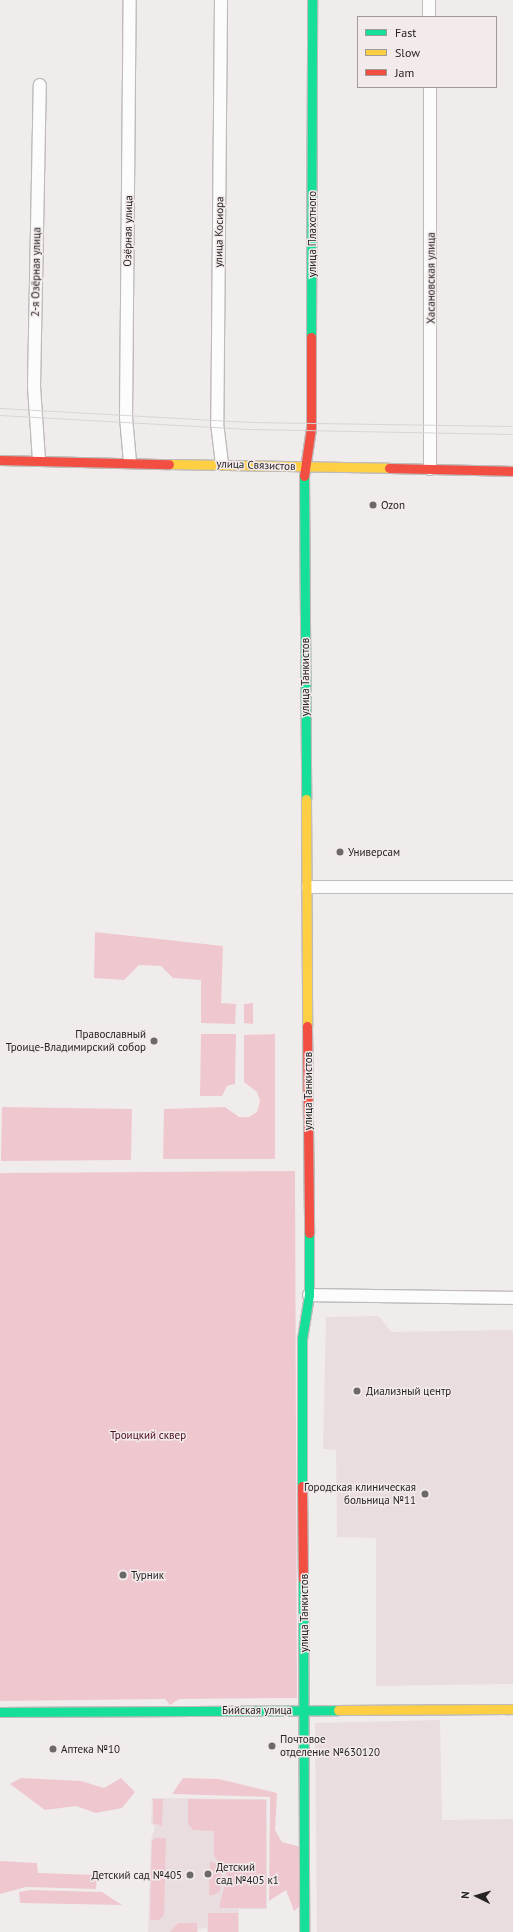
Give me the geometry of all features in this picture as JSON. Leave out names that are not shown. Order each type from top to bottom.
[{"type":"street","name":"Озёрная улица","points":[[130,0],[126,417],[130,462]]},
{"type":"street","name":"улица Косиора","points":[[221,0],[217,423],[222,464]]},
{"type":"street","name":"улица Плахотного","points":[[304,467],[311,428],[312,0]]},
{"type":"street","points":[[429,0],[429,16]]},
{"type":"street","name":"2-я Озёрная улица","points":[[39,460],[34,386],[40,85]]},
{"type":"street","name":"Хасановская улица","points":[[430,88],[430,469]]},
{"type":"street","name":"улица Связистов","points":[[0,460],[513,470]]},
{"type":"street","name":"улица Танкистов","points":[[304,467],[308,887],[309,1295],[302,1339],[304,1932]]},
{"type":"street","points":[[308,887],[513,887]]},
{"type":"street","points":[[309,1295],[513,1298]]},
{"type":"street","name":"Бийская улица","points":[[0,1712],[513,1709]]},
{"type":"shaded area","name":"Городская клиническая больница №11","points":[[379,1316],[391,1332],[513,1330],[513,1684],[376,1686],[376,1538],[337,1537],[336,1450],[323,1449],[326,1317]]},
{"type":"shaded area","points":[[440,1720],[442,1820],[513,1819],[513,1932],[317,1932],[315,1723]]},
{"type":"shaded area","name":"Детский сад №405 к1","points":[[152,1798],[267,1799],[267,1909],[239,1909],[239,1932],[207,1932],[207,1928],[198,1929],[198,1932],[148,1932],[151,1840],[155,1827],[151,1823]]},
{"type":"green space","points":[[95,932],[223,946],[221,1003],[236,1004],[235,1024],[201,1023],[201,980],[173,978],[161,966],[139,965],[124,980],[94,978]]},
{"type":"green space","points":[[253,1003],[253,1024],[244,1023],[244,1004]]},
{"type":"green space","points":[[201,1034],[236,1034],[235,1084],[227,1086],[222,1096],[200,1096]]},
{"type":"green space","points":[[275,1034],[275,1159],[163,1159],[164,1109],[225,1107],[239,1117],[249,1117],[257,1112],[260,1101],[257,1092],[244,1082],[244,1035]]},
{"type":"green space","points":[[2,1107],[132,1109],[131,1160],[1,1161]]},
{"type":"green space","name":"Троицкий сквер","points":[[295,1171],[297,1698],[179,1699],[170,1705],[165,1699],[0,1701],[0,1173]]},
{"type":"green space","points":[[21,1778],[81,1781],[104,1788],[121,1778],[135,1792],[122,1808],[96,1813],[76,1806],[45,1810],[10,1784]]},
{"type":"green space","points":[[183,1778],[219,1779],[277,1793],[275,1830],[282,1842],[301,1847],[300,1906],[294,1911],[286,1890],[269,1901],[270,1797],[172,1794]]},
{"type":"green space","points":[[153,1799],[163,1799],[162,1826],[153,1823]]},
{"type":"green space","points":[[188,1799],[266,1800],[266,1908],[219,1908],[227,1875],[214,1856],[214,1831],[193,1830],[188,1824]]},
{"type":"green space","points":[[156,1838],[166,1838],[164,1915],[159,1920],[150,1920],[152,1841]]},
{"type":"green space","points":[[0,1861],[37,1863],[38,1873],[97,1875],[96,1889],[26,1887],[0,1894]]},
{"type":"green space","points":[[210,1861],[217,1864],[222,1878],[220,1891],[214,1895],[209,1895]]},
{"type":"green space","points":[[30,1890],[102,1892],[122,1905],[20,1903],[19,1892]]},
{"type":"green space","points":[[208,1913],[238,1913],[238,1932],[208,1932]]},
{"type":"green space","points":[[178,1923],[197,1923],[197,1932],[170,1932]]},
{"type":"tram line","points":[[0,408],[250,422],[513,426]]},
{"type":"tram line","points":[[0,415],[249,429],[513,434]]},
{"type":"traffic: fast","points":[[311,337],[312,0]]},
{"type":"traffic: fast","points":[[304,476],[306,799]]},
{"type":"traffic: fast","points":[[302,1486],[302,1339],[309,1295],[309,1233]]},
{"type":"traffic: fast","points":[[303,1579],[304,1932]]},
{"type":"traffic: fast","points":[[0,1712],[338,1710]]},
{"type":"traffic: slow","points":[[169,464],[389,468]]},
{"type":"traffic: slow","points":[[306,799],[307,1026]]},
{"type":"traffic: slow","points":[[338,1710],[513,1709]]},
{"type":"traffic: jam","points":[[304,476],[311,428],[311,337]]},
{"type":"traffic: jam","points":[[0,460],[169,464]]},
{"type":"traffic: jam","points":[[389,468],[513,471]]},
{"type":"traffic: jam","points":[[307,1026],[309,1233]]},
{"type":"traffic: jam","points":[[302,1486],[303,1579]]},
{"type":"place","name":"Ozon","points":[[373,505]]},
{"type":"place","name":"Универсам","points":[[340,852]]},
{"type":"place","name":"Православный Троице-Владимирский собор","points":[[154,1041]]},
{"type":"place","name":"Диализный центр","points":[[357,1391]]},
{"type":"place","name":"Городская клиническая больница №11","points":[[425,1494]]},
{"type":"place","name":"Турник","points":[[123,1575]]},
{"type":"place","name":"Почтовое отделение №630120","points":[[272,1746]]},
{"type":"place","name":"Аптека №10","points":[[53,1749]]},
{"type":"place","name":"Детский сад №405 к1","points":[[208,1874]]},
{"type":"place","name":"Детский сад №405","points":[[190,1875]]}]
